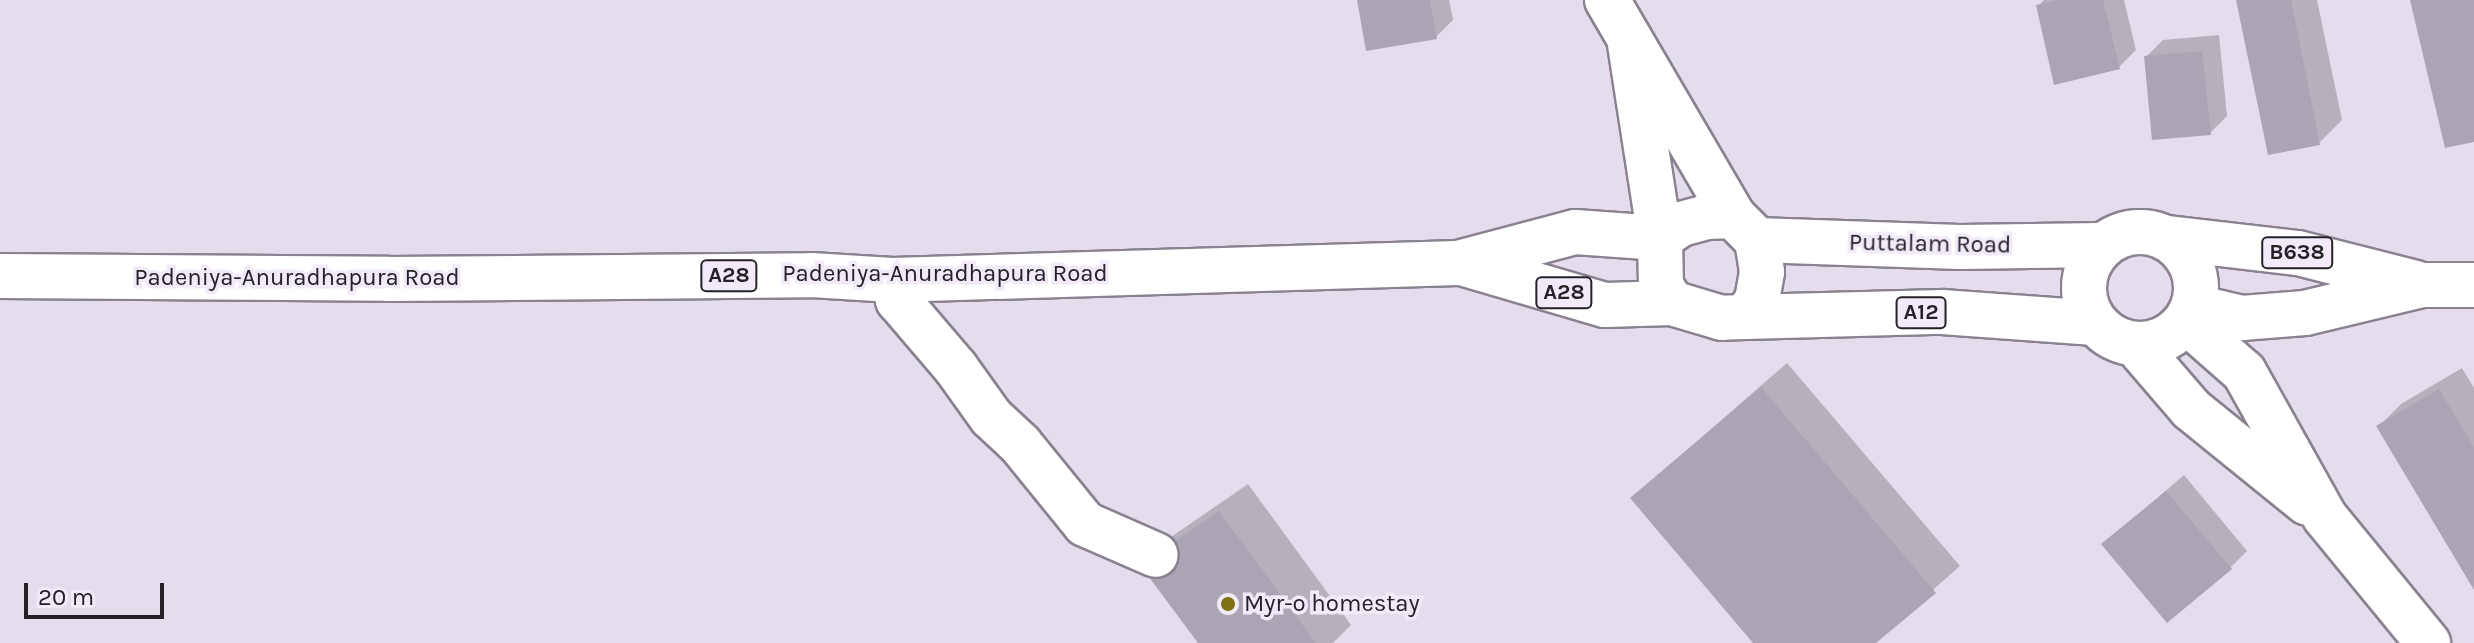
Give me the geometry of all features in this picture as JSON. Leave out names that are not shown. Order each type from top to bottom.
[{"type":"main road","points":[[1607,0],[1630,44],[1745,228],[1762,272],[1757,300],[1746,317],[1722,318],[1672,303],[1661,286],[1660,238],[1630,44]]},
{"type":"main road","points":[[1660,238],[1681,224],[1707,217],[1745,228]]},
{"type":"main road","name":"Puttalam Road","points":[[1745,228],[1960,247],[2102,245]]},
{"type":"main road","points":[[2146,231],[2168,238],[2188,256],[2197,281],[2191,314],[2165,341],[2136,345],[2113,339],[2095,323],[2084,297],[2087,269],[2102,245],[2122,234],[2146,231]]},
{"type":"main road","name":"Padeniya-Anuradhapura Road","points":[[0,276],[405,279],[811,275],[893,280],[1458,263],[1575,232],[1660,238]]},
{"type":"main road","name":"B638","points":[[2168,238],[2298,253],[2422,285]]},
{"type":"main road","name":"Padeniya-Anuradhapura Road","points":[[1458,263],[1605,305],[1672,303]]},
{"type":"main road","points":[[893,280],[898,300],[956,368],[991,417],[1020,444],[1085,524],[1156,555]]},
{"type":"main road","name":"B638","points":[[2191,314],[2242,318],[2305,313],[2422,285],[2474,285]]},
{"type":"main road","name":"A12","points":[[1746,317],[1942,312],[2095,323]]},
{"type":"main road","points":[[2191,314],[2244,372],[2325,517],[2428,643]]},
{"type":"main road","points":[[2136,345],[2191,409],[2325,517]]},
{"type":"building","points":[[1357,0],[1430,0],[1437,39],[1366,51]]},
{"type":"building","points":[[2059,0],[2103,0],[2120,69],[2054,85],[2036,5]]},
{"type":"building","points":[[2236,0],[2291,0],[2320,145],[2268,155]]},
{"type":"building","points":[[2410,0],[2474,0],[2474,142],[2445,148]]},
{"type":"building","points":[[2202,51],[2211,135],[2152,140],[2144,56]]},
{"type":"building","points":[[1761,387],[1936,593],[1876,643],[1753,643],[1630,498]]},
{"type":"building","points":[[2439,389],[2474,447],[2474,590],[2376,426]]},
{"type":"building","points":[[2166,491],[2232,569],[2167,623],[2101,544]]},
{"type":"building","name":"Myr-o homestay","points":[[1219,511],[1316,643],[1198,643],[1140,565]]},
{"type":"place","name":"Myr-o homestay","points":[[1228,604]]}]
